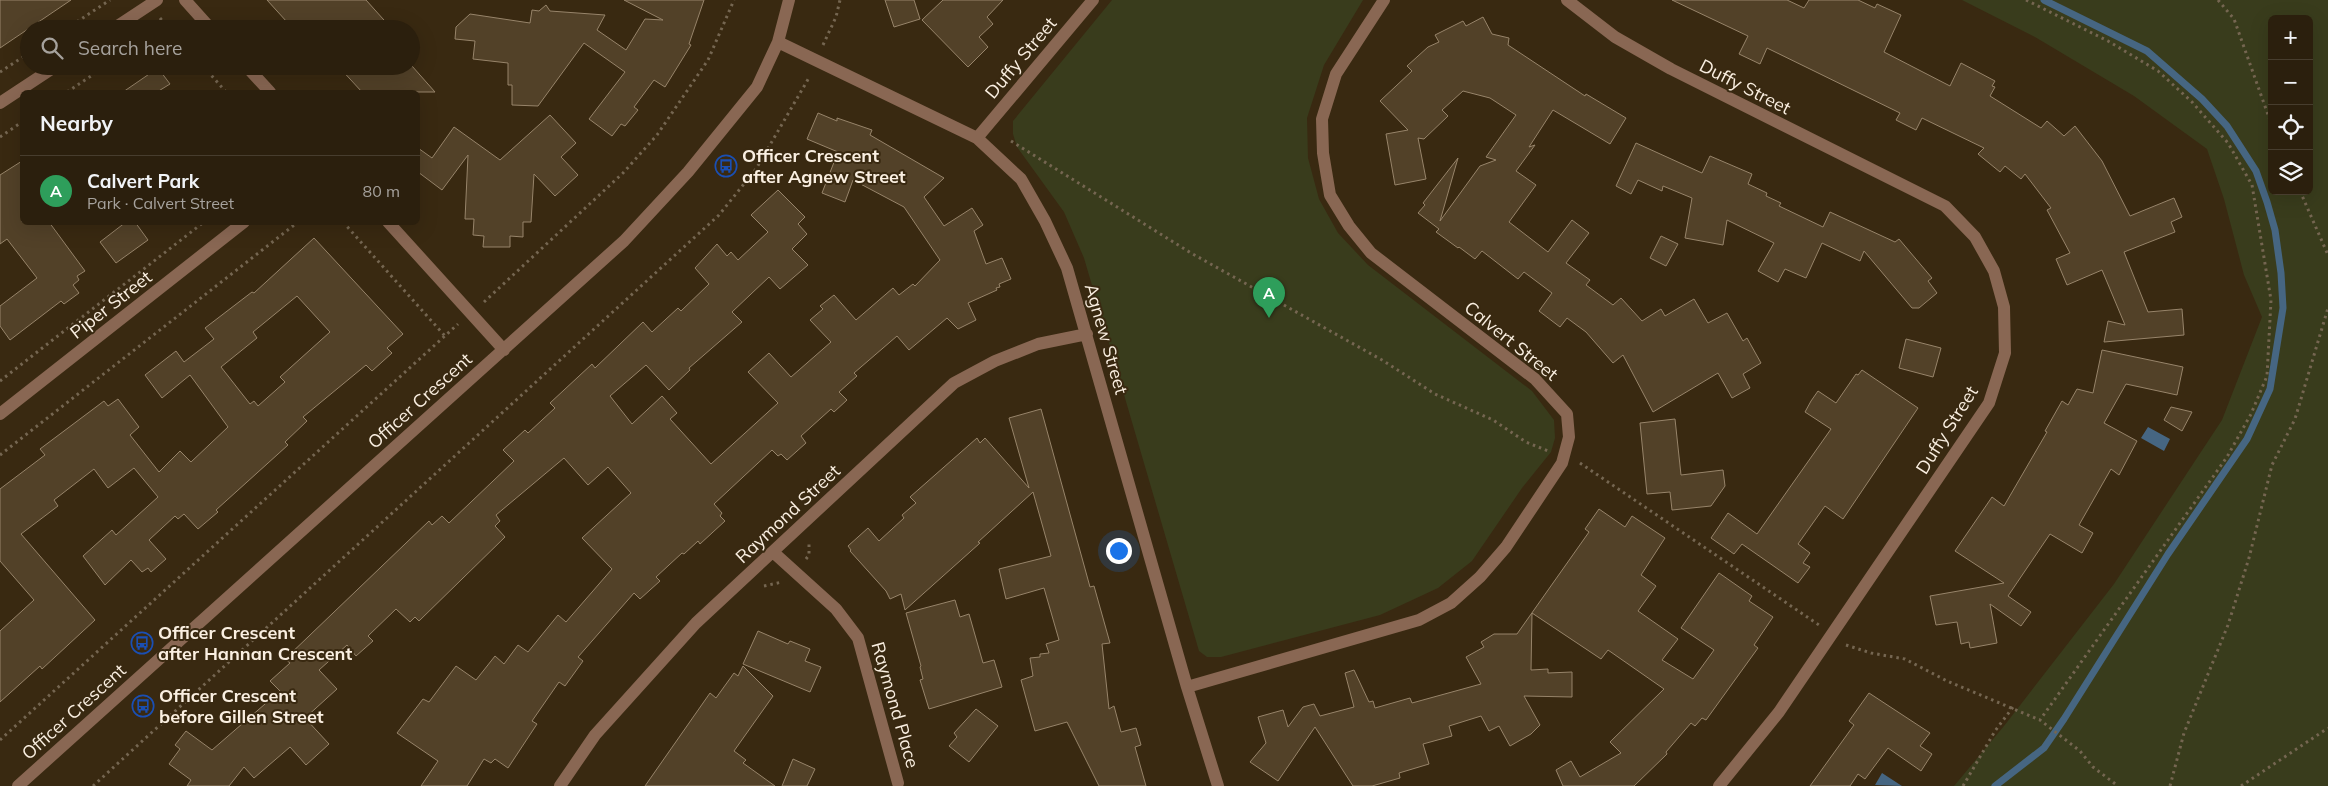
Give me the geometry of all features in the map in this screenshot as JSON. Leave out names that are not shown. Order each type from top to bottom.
[{"type":"street","points":[[127,20],[157,0]]},
{"type":"street","points":[[185,0],[204,20]]},
{"type":"street","name":"Officer Crescent","points":[[18,786],[624,241],[688,172],[757,87],[778,42],[789,0]]},
{"type":"street","name":"Duffy Street","points":[[976,138],[1093,0]]},
{"type":"street","name":"Calvert Street","points":[[1187,687],[1419,620],[1451,603],[1480,576],[1506,547],[1565,458],[1569,436],[1567,414],[1535,379],[1371,253],[1349,226],[1330,195],[1323,153],[1322,119],[1336,74],[1384,0]]},
{"type":"street","name":"Duffy Street","points":[[1567,0],[1615,37],[1671,69],[1946,206],[1975,237],[1994,271],[2004,307],[2005,353],[1989,403],[1778,712],[1719,786]]},
{"type":"street","name":"Agnew Street","points":[[778,42],[976,138],[1021,179],[1041,213],[1067,268],[1187,687],[1218,786]]},
{"type":"street","points":[[0,103],[42,75]]},
{"type":"street","points":[[254,75],[268,90]]},
{"type":"street","name":"Piper Street","points":[[0,414],[240,225]]},
{"type":"street","points":[[391,225],[504,350]]},
{"type":"street","name":"Raymond Street","points":[[560,786],[595,736],[696,623],[954,383],[995,361],[1038,344],[1087,334]]},
{"type":"street","name":"Raymond Place","points":[[773,552],[796,570],[836,609],[858,638],[898,783]]},
{"type":"path","points":[[80,20],[110,0]]},
{"type":"path","points":[[496,292],[623,173],[658,135],[708,60],[734,0]]},
{"type":"path","points":[[93,786],[719,215],[756,169],[795,104],[814,70],[816,60],[836,17],[840,0]]},
{"type":"path","points":[[2026,0],[2108,41],[2158,71],[2192,102],[2228,142],[2252,185],[2271,300],[2267,376],[2251,414],[2227,457],[2040,720]]},
{"type":"path","points":[[2218,0],[2234,19],[2268,115]]},
{"type":"path","points":[[0,72],[20,59]]},
{"type":"path","points":[[70,90],[92,75]]},
{"type":"path","points":[[211,75],[224,90]]},
{"type":"path","points":[[0,137],[20,123]]},
{"type":"path","points":[[1011,141],[1137,221],[1382,360],[1435,394],[1493,420],[1526,442],[1551,452],[1548,458]]},
{"type":"path","points":[[2302,195],[2328,255]]},
{"type":"path","points":[[0,381],[200,225]]},
{"type":"path","points":[[0,455],[294,225]]},
{"type":"path","points":[[0,740],[444,336],[346,225]]},
{"type":"path","points":[[2170,786],[2184,733],[2228,625],[2249,558],[2272,465],[2295,419],[2328,308]]},
{"type":"path","points":[[1565,458],[1580,463],[1848,646],[1863,651],[1905,659],[1947,681],[2013,707],[2040,720],[2080,751],[2093,767],[2118,786]]},
{"type":"path","points":[[762,586],[779,584],[796,570],[809,555],[809,540],[814,535]]},
{"type":"path","points":[[1963,786],[1996,730],[2013,707]]},
{"type":"path","points":[[2241,786],[2328,728]]},
{"type":"green space","points":[[1112,0],[1363,0],[1324,65],[1307,118],[1308,158],[1319,199],[1338,233],[1368,265],[1532,391],[1554,420],[1555,438],[1551,452],[1522,488],[1472,561],[1438,588],[1380,615],[1221,657],[1207,657],[1199,651],[1084,258],[1064,212],[1017,147],[1013,134],[1013,121]]},
{"type":"green space","points":[[1962,0],[2328,0],[2328,786],[1954,786],[2004,726],[2114,584],[2222,420],[2262,317],[2244,275],[2224,199],[2207,149],[2134,96],[2035,37]]},
{"type":"water","points":[[2148,427],[2170,439],[2164,451],[2141,438]]},
{"type":"water","points":[[1882,773],[1902,786],[1875,785]]},
{"type":"building","points":[[0,0],[71,0],[41,20],[20,20],[20,34],[0,48]]},
{"type":"building","points":[[267,0],[366,0],[384,20],[289,20],[285,20]]},
{"type":"building","points":[[624,0],[704,0],[689,44],[691,45],[665,87],[654,80],[634,107],[638,110],[625,126],[621,124],[612,136],[589,119],[625,72],[584,43],[538,106],[512,105],[512,85],[508,85],[508,63],[473,59],[475,41],[455,39],[456,27],[470,14],[530,23],[532,10],[539,11],[546,5],[550,11],[605,15],[597,30],[626,50],[645,19],[663,20]]},
{"type":"building","points":[[885,0],[914,0],[920,19],[894,27]]},
{"type":"building","points":[[943,0],[1003,0],[987,17],[993,24],[979,37],[988,47],[968,67],[922,20]]},
{"type":"building","points":[[1672,0],[1787,0],[1804,8],[1809,0],[1858,0],[1875,8],[1877,4],[1901,15],[1884,52],[1950,86],[1961,63],[1995,81],[1992,86],[1995,87],[1990,96],[2041,128],[2047,121],[2064,136],[2075,126],[2102,161],[2130,216],[2174,198],[2182,217],[2171,222],[2175,232],[2124,252],[2148,312],[2182,309],[2184,335],[2104,342],[2108,321],[2125,325],[2102,270],[2067,285],[2056,259],[2070,253],[2047,210],[2051,208],[2025,174],[2021,179],[2005,166],[2000,172],[1978,154],[1984,148],[1922,118],[1916,130],[1896,120],[1900,113],[1767,48],[1760,64],[1739,54],[1748,36]]},
{"type":"building","points":[[1483,17],[1492,34],[1509,38],[1508,45],[1585,96],[1586,94],[1626,118],[1610,144],[1553,110],[1529,147],[1535,145],[1516,171],[1536,185],[1509,222],[1548,252],[1572,220],[1589,233],[1566,263],[1590,280],[1586,285],[1613,305],[1621,298],[1642,321],[1661,309],[1665,316],[1694,299],[1708,323],[1727,313],[1743,341],[1747,338],[1761,363],[1743,374],[1750,388],[1732,398],[1718,373],[1653,412],[1623,355],[1613,363],[1586,332],[1567,318],[1560,327],[1539,311],[1552,293],[1524,272],[1518,279],[1482,251],[1475,259],[1436,232],[1439,229],[1418,213],[1425,205],[1423,203],[1458,158],[1440,221],[1480,166],[1496,160],[1486,157],[1516,115],[1490,98],[1463,91],[1442,110],[1448,116],[1424,139],[1418,138],[1426,179],[1395,185],[1386,134],[1408,130],[1380,101],[1412,71],[1407,66],[1428,47],[1439,42],[1435,35],[1463,21],[1466,26]]},
{"type":"building","points":[[148,75],[163,75],[170,84],[160,90],[126,90]]},
{"type":"building","points":[[346,75],[420,75],[435,92],[420,92],[420,90],[360,90]]},
{"type":"building","points":[[818,113],[837,121],[837,118],[872,130],[870,135],[944,178],[924,197],[944,226],[972,208],[983,225],[974,231],[986,264],[1002,258],[1011,279],[999,284],[1000,287],[996,288],[997,290],[968,303],[976,320],[958,329],[947,318],[909,350],[897,336],[854,373],[857,376],[839,392],[847,400],[834,412],[831,409],[801,436],[806,443],[787,460],[781,454],[778,456],[772,450],[714,504],[722,513],[720,516],[725,521],[700,544],[698,541],[684,554],[682,553],[656,577],[660,581],[640,599],[634,593],[578,657],[583,661],[565,686],[559,682],[532,721],[537,724],[508,768],[495,759],[491,763],[484,759],[467,786],[421,786],[438,761],[397,733],[423,699],[429,702],[456,666],[476,680],[495,656],[504,664],[518,645],[528,652],[558,615],[566,622],[612,569],[582,538],[631,493],[608,467],[588,485],[564,458],[496,515],[500,521],[495,526],[505,537],[419,621],[415,617],[410,622],[396,609],[368,636],[373,641],[356,656],[347,645],[319,670],[337,689],[305,718],[329,744],[306,765],[290,747],[254,778],[244,767],[229,786],[187,786],[191,780],[169,764],[180,749],[175,745],[186,731],[212,750],[280,691],[270,681],[290,663],[285,659],[429,521],[432,525],[442,516],[449,523],[514,461],[503,450],[525,430],[528,433],[555,408],[550,403],[592,364],[595,368],[643,322],[652,332],[678,308],[681,311],[709,284],[695,268],[717,244],[727,256],[731,252],[738,260],[768,232],[751,215],[778,190],[805,217],[798,224],[807,234],[792,249],[808,265],[780,289],[769,277],[732,312],[742,322],[689,368],[690,370],[669,390],[646,365],[610,396],[632,424],[662,396],[677,413],[670,419],[711,464],[778,403],[748,372],[769,353],[791,377],[831,342],[810,320],[823,309],[820,306],[834,295],[856,320],[893,288],[899,295],[913,284],[915,286],[940,260],[904,207],[853,180],[845,202],[822,193],[838,152],[807,139]]},
{"type":"building","points":[[550,115],[576,143],[561,157],[578,175],[555,196],[534,174],[531,222],[523,222],[523,237],[510,236],[510,247],[483,247],[484,236],[473,235],[474,219],[465,219],[468,155],[442,190],[420,174],[420,149],[432,158],[454,127],[500,160]]},
{"type":"building","points":[[1636,143],[1702,173],[1710,156],[1752,174],[1748,184],[1767,193],[1766,196],[1781,203],[1779,206],[1823,227],[1830,212],[1895,242],[1899,239],[1932,278],[1928,281],[1937,293],[1919,308],[1912,308],[1864,251],[1860,261],[1822,243],[1806,278],[1785,269],[1778,282],[1758,271],[1774,243],[1727,220],[1723,245],[1685,238],[1692,198],[1663,186],[1662,191],[1638,180],[1631,194],[1616,186]]},
{"type":"building","points":[[20,162],[20,225],[51,225],[85,271],[77,276],[79,280],[73,285],[79,293],[64,304],[61,301],[10,340],[0,326],[0,306],[37,278],[7,239],[0,244],[0,175]]},
{"type":"building","points":[[122,225],[137,225],[148,240],[116,263],[100,242]]},
{"type":"building","points":[[1661,236],[1678,244],[1666,266],[1650,258]]},
{"type":"building","points":[[314,238],[403,334],[387,348],[392,353],[372,371],[366,365],[303,417],[307,421],[285,442],[288,445],[216,510],[218,512],[198,529],[184,514],[178,519],[175,516],[149,540],[166,559],[151,572],[148,568],[142,572],[131,560],[105,585],[83,556],[112,530],[116,535],[158,497],[134,468],[108,488],[94,469],[54,500],[58,506],[21,534],[95,620],[42,669],[40,666],[0,702],[0,631],[34,600],[0,561],[0,489],[45,455],[40,449],[104,401],[108,406],[118,399],[139,427],[130,435],[159,472],[180,451],[191,462],[228,427],[190,375],[162,398],[145,375],[176,351],[184,362],[214,339],[205,328],[252,292],[254,293]],"holes":[[[297,296],[330,332],[280,377],[285,382],[258,406],[254,401],[250,404],[221,367],[257,338],[253,332]]]},
{"type":"building","points":[[1906,339],[1941,348],[1933,377],[1899,368]]},
{"type":"building","points":[[2102,350],[2183,367],[2177,395],[2126,384],[2104,423],[2137,441],[2119,475],[2111,469],[2079,525],[2093,533],[2082,553],[2050,534],[2008,596],[2031,612],[2021,626],[1990,604],[1997,643],[1970,648],[1969,642],[1961,644],[1957,622],[1936,625],[1930,596],[2004,583],[1955,551],[1992,497],[2004,506],[2047,432],[2045,431],[2062,401],[2068,405],[2077,389],[2093,393]]},
{"type":"building","points":[[1862,370],[1918,408],[1843,519],[1825,506],[1798,544],[1810,553],[1803,563],[1810,567],[1798,583],[1742,544],[1734,554],[1711,538],[1728,513],[1757,534],[1831,429],[1805,412],[1811,401],[1818,391],[1836,403],[1856,374],[1858,375]]},
{"type":"building","points":[[2171,407],[2192,412],[2182,431],[2164,420]]},
{"type":"building","points":[[1041,409],[1090,587],[1094,586],[1110,643],[1102,644],[1109,709],[1114,706],[1121,732],[1136,728],[1141,745],[1135,747],[1146,786],[1099,786],[1067,722],[1035,731],[1021,680],[1033,676],[1030,658],[1040,657],[1040,654],[1049,653],[1046,644],[1059,640],[1044,588],[1006,599],[999,569],[1051,556],[1033,492],[978,542],[980,543],[905,610],[901,594],[890,599],[886,591],[850,551],[848,546],[868,528],[879,541],[904,518],[902,515],[916,503],[910,497],[977,438],[980,443],[985,438],[1029,488],[1009,418]]},
{"type":"building","points":[[1675,419],[1681,475],[1723,470],[1725,486],[1711,506],[1672,510],[1670,492],[1647,494],[1640,423]]},
{"type":"building","points":[[1599,509],[1625,527],[1632,516],[1665,538],[1641,575],[1656,586],[1638,611],[1678,639],[1662,660],[1693,679],[1714,650],[1681,628],[1719,573],[1752,596],[1749,601],[1773,617],[1754,645],[1758,648],[1706,720],[1702,718],[1695,726],[1691,723],[1666,752],[1667,754],[1634,786],[1563,786],[1556,770],[1571,761],[1580,777],[1621,753],[1610,742],[1664,689],[1608,650],[1601,659],[1532,613],[1531,670],[1548,669],[1548,673],[1572,672],[1572,697],[1524,696],[1540,725],[1531,734],[1510,746],[1499,726],[1489,731],[1481,716],[1449,726],[1452,736],[1423,744],[1429,764],[1399,773],[1400,778],[1372,786],[1353,786],[1315,727],[1278,781],[1250,762],[1266,743],[1258,717],[1283,710],[1288,727],[1303,707],[1314,704],[1320,716],[1354,707],[1345,673],[1354,670],[1369,702],[1373,701],[1375,708],[1410,698],[1412,703],[1481,684],[1466,657],[1484,647],[1481,642],[1494,634],[1517,634],[1589,532],[1585,529]]},
{"type":"building","points":[[955,600],[960,617],[969,614],[983,663],[994,660],[1002,687],[929,709],[920,680],[923,679],[921,666],[906,613]]},
{"type":"building","points":[[758,631],[788,644],[790,641],[810,649],[805,661],[821,667],[810,692],[743,664]]},
{"type":"building","points":[[743,666],[773,696],[734,751],[746,760],[743,763],[775,786],[645,786],[710,693],[716,698],[734,673],[738,676]]},
{"type":"building","points":[[1869,693],[1930,733],[1920,746],[1932,754],[1921,771],[1888,748],[1865,779],[1858,774],[1850,786],[1810,786],[1854,725],[1849,721]]},
{"type":"building","points":[[976,709],[998,726],[969,762],[949,746],[957,737],[954,733]]},
{"type":"building","points":[[793,759],[815,769],[807,786],[782,786]]},
{"type":"waterway","points":[[1995,786],[2044,748],[2168,554],[2247,439],[2270,389],[2283,308],[2281,273],[2275,230],[2267,202],[2256,171],[2227,126],[2202,99],[2147,51],[2044,0]]},
{"type":"place","name":"Officer Crescent after Agnew Street","points":[[726,166]]},
{"type":"place","name":"Calvert Park","points":[[1269,318]]},
{"type":"place","name":"Officer Crescent after Hannan Crescent","points":[[142,643]]},
{"type":"place","name":"Officer Crescent before Gillen Street","points":[[143,706]]}]
